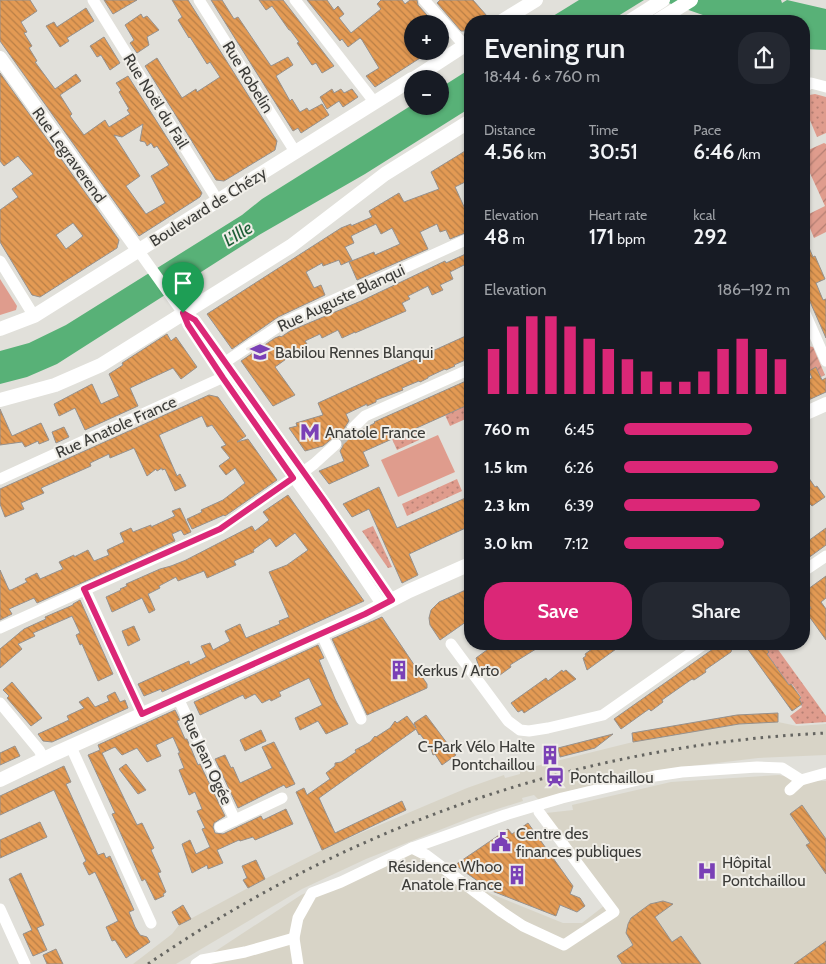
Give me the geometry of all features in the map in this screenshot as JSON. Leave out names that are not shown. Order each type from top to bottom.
[{"type":"main road","points":[[512,15],[536,0]]},
{"type":"main road","points":[[640,15],[662,1]]},
{"type":"main road","points":[[667,15],[685,4]]},
{"type":"main road","name":"Boulevard de Chézy","points":[[427,70],[464,46]]},
{"type":"main road","name":"Rue Legraverend","points":[[0,58],[142,256]]},
{"type":"main road","name":"Boulevard de Chézy","points":[[0,329],[34,316],[142,256],[218,201],[404,85]]},
{"type":"main road","points":[[0,400],[55,385],[101,364],[180,309],[291,246],[385,174],[464,125]]},
{"type":"main road","points":[[810,411],[826,404]]},
{"type":"main road","points":[[0,780],[365,614],[464,567]]},
{"type":"street","name":"Rue Noël du Fail","points":[[93,0],[218,201]]},
{"type":"street","name":"Rue Robelin","points":[[199,0],[296,153]]},
{"type":"street","points":[[295,0],[375,103]]},
{"type":"street","points":[[424,0],[464,41]]},
{"type":"street","points":[[810,85],[826,87]]},
{"type":"street","name":"Rue Auguste Blanqui","points":[[224,370],[285,322],[464,241]]},
{"type":"street","points":[[142,256],[180,309],[188,325],[224,370],[387,602]]},
{"type":"street","points":[[0,261],[34,316]]},
{"type":"street","points":[[810,325],[826,361]]},
{"type":"street","name":"Rue Anatole France","points":[[0,479],[224,370]]},
{"type":"street","points":[[352,428],[365,416],[464,372]]},
{"type":"street","points":[[0,628],[220,529],[314,464],[336,444]]},
{"type":"street","points":[[810,567],[826,556]]},
{"type":"street","points":[[84,589],[142,714]]},
{"type":"street","points":[[321,633],[361,719]]},
{"type":"street","points":[[451,644],[503,716],[512,725],[525,731],[548,728],[603,714],[695,650]]},
{"type":"street","name":"Rue Jean Ogée","points":[[178,698],[235,820]]},
{"type":"street","points":[[0,703],[44,759]]},
{"type":"street","points":[[71,747],[152,923]]},
{"type":"street","points":[[298,964],[294,938],[298,918],[312,893],[341,882],[412,848],[505,815],[562,798],[655,776],[682,772],[758,767],[782,768],[801,780]]},
{"type":"street","points":[[790,790],[801,780],[826,773]]},
{"type":"street","name":"Rue Jean Ogée","points":[[220,828],[282,798]]},
{"type":"street","points":[[412,848],[426,855],[523,926],[564,945],[611,908],[539,812]]},
{"type":"street","points":[[0,909],[25,964]]},
{"type":"street","points":[[196,964],[202,960],[245,952],[294,938]]},
{"type":"shaded area","points":[[815,94],[826,97],[826,133],[817,137],[810,120],[810,95]]},
{"type":"shaded area","points":[[824,143],[826,144],[826,232],[814,238],[810,228],[810,214],[825,206],[810,173],[810,149]]},
{"type":"shaded area","points":[[0,279],[17,306],[16,310],[0,315]]},
{"type":"shaded area","points":[[810,346],[813,347],[825,375],[821,377],[816,368],[810,371]]},
{"type":"shaded area","points":[[464,406],[464,420],[450,426],[445,415]]},
{"type":"shaded area","points":[[414,429],[419,440],[397,450],[392,439]]},
{"type":"shaded area","points":[[438,435],[455,472],[398,497],[381,460]]},
{"type":"shaded area","points":[[457,479],[462,491],[407,516],[402,504]]},
{"type":"shaded area","points":[[373,526],[392,567],[388,568],[362,531]]},
{"type":"shaded area","points":[[768,650],[778,650],[826,716],[826,722],[796,724],[790,716],[802,707],[799,699],[801,697],[792,684],[789,685],[767,654],[769,652]]},
{"type":"shaded area","points":[[778,722],[797,726],[826,724],[826,755],[758,758],[692,766],[588,786],[539,800],[534,795],[522,798],[523,801],[475,816],[366,859],[302,889],[176,964],[133,964],[172,934],[179,925],[265,879],[330,846],[467,788],[504,775],[505,778],[520,774],[520,770],[633,742],[739,724]]},
{"type":"shaded area","name":"Hôpital Pontchaillou","points":[[779,775],[801,780],[826,781],[826,964],[196,964],[301,895],[416,844],[489,893],[563,923],[582,923],[609,902],[546,813],[573,810],[572,805],[671,782]]},
{"type":"water","points":[[579,0],[644,0],[620,15],[555,15]]},
{"type":"water","points":[[660,0],[781,0],[782,3],[787,0],[826,9],[826,50],[810,49],[810,15],[703,15]]},
{"type":"water","name":"L'Ille","points":[[464,73],[464,112],[365,174],[259,235],[57,364],[27,377],[0,384],[0,351],[29,343],[66,325],[242,215],[262,199],[404,110],[404,115],[449,115],[449,82]]},
{"type":"building","points":[[0,0],[30,0],[37,11],[21,22],[27,32],[24,33],[32,46],[29,48],[37,61],[35,62],[55,89],[76,74],[81,81],[60,95],[72,114],[70,116],[84,135],[105,120],[109,127],[130,114],[119,92],[121,90],[116,83],[128,76],[202,193],[200,197],[139,236],[0,41]],"holes":[[[143,124],[140,141],[145,142],[147,146],[151,143],[154,148],[157,146],[169,165],[151,176],[165,203],[146,214],[126,186],[140,176],[114,135],[122,137]]]},
{"type":"building","points":[[104,0],[137,0],[113,14]]},
{"type":"building","points":[[172,0],[188,0],[277,141],[275,150],[224,181],[216,180],[145,66],[157,58],[182,98],[196,89],[197,92],[220,77],[210,62],[207,64],[189,38],[178,20],[182,17]]},
{"type":"building","points":[[211,0],[222,0],[234,19],[238,17],[271,66],[288,57],[293,65],[276,76],[290,101],[292,99],[300,112],[307,108],[309,111],[322,104],[329,115],[301,133],[298,128],[293,131]]},
{"type":"building","points":[[259,0],[283,0],[334,66],[322,73],[316,63],[312,65],[297,43],[299,42],[272,6],[266,10]]},
{"type":"building","points":[[307,0],[327,0],[334,10],[338,6],[344,14],[339,18],[351,33],[381,9],[377,4],[381,0],[402,0],[405,4],[410,0],[417,0],[418,5],[427,15],[404,15],[404,60],[417,60],[375,87],[366,76],[379,68],[362,40],[360,38],[348,47],[342,39],[340,41]]},
{"type":"building","points":[[440,0],[473,0],[486,15],[464,15],[464,31],[461,31],[437,3]]},
{"type":"building","points":[[86,8],[94,21],[67,38],[69,41],[60,47],[46,26],[54,22],[57,27]]},
{"type":"building","points":[[141,14],[143,18],[147,16],[159,30],[147,37],[149,45],[137,53],[130,43],[134,40],[125,25]]},
{"type":"building","points":[[104,37],[120,63],[110,70],[101,55],[97,57],[90,46]]},
{"type":"building","points":[[0,73],[119,240],[117,248],[40,297],[32,295],[0,242],[0,210],[18,197],[12,189],[33,174],[18,156],[4,166],[0,161]],"holes":[[[73,223],[83,236],[66,249],[56,235]]]},
{"type":"building","points":[[332,89],[334,93],[341,89],[344,93],[352,89],[358,97],[343,107],[339,101],[327,109],[320,97]]},
{"type":"building","points":[[464,152],[464,182],[455,187],[464,207],[464,233],[450,239],[446,230],[440,232],[437,224],[420,232],[428,249],[357,280],[349,262],[374,252],[375,255],[400,244],[392,228],[381,234],[376,224],[351,236],[354,243],[345,247],[352,260],[341,265],[339,260],[323,266],[322,263],[306,272],[314,288],[321,285],[325,295],[278,317],[232,349],[207,314],[341,228],[372,217],[369,211],[399,193],[404,202],[439,189],[431,172]]},
{"type":"building","points":[[810,250],[813,257],[815,256],[825,279],[816,283],[823,300],[826,299],[826,338],[810,302]]},
{"type":"building","points":[[464,255],[464,265],[450,272],[453,279],[440,285],[443,290],[432,295],[428,286],[408,296],[410,299],[402,303],[406,311],[342,338],[338,330],[322,338],[320,334],[305,341],[307,344],[275,367],[295,395],[273,406],[241,361],[275,338],[361,301],[445,261],[446,263]]},
{"type":"building","points":[[167,334],[171,341],[176,337],[197,367],[181,379],[173,368],[130,388],[138,406],[85,430],[75,408],[59,416],[54,404],[92,384],[101,404],[119,396],[109,374],[123,365],[122,363]]},
{"type":"building","points":[[464,337],[464,361],[420,382],[402,388],[403,390],[346,414],[349,421],[345,430],[350,436],[354,436],[374,422],[464,382],[464,407],[363,452],[369,466],[329,484],[319,471],[344,461],[340,451],[343,446],[342,439],[334,437],[323,446],[305,451],[289,428],[297,426],[296,423],[323,415],[318,403]]},
{"type":"building","points":[[816,367],[822,380],[826,378],[826,392],[810,399],[810,379],[812,378],[810,370]]},
{"type":"building","points":[[209,395],[218,397],[246,436],[237,442],[248,439],[277,480],[225,516],[192,529],[187,519],[223,500],[245,483],[235,468],[226,475],[219,466],[230,458],[221,447],[226,445],[212,425],[207,427],[202,416],[159,435],[177,476],[180,474],[186,486],[175,491],[165,469],[162,470],[162,468],[157,471],[156,469],[147,476],[134,448],[110,458],[109,454],[90,463],[91,466],[41,488],[44,493],[21,503],[24,509],[5,517],[0,504],[0,489]]},
{"type":"building","points":[[0,409],[12,436],[41,423],[49,440],[39,444],[38,441],[25,447],[22,442],[0,445]]},
{"type":"building","points":[[64,427],[69,437],[56,443],[52,432]]},
{"type":"building","points":[[810,480],[825,497],[812,506],[810,504]]},
{"type":"building","points":[[379,487],[397,528],[464,499],[464,529],[409,554],[418,575],[402,583],[369,509],[352,517],[343,504]]},
{"type":"building","points":[[288,495],[364,601],[162,692],[161,689],[144,696],[138,684],[189,661],[190,665],[206,657],[201,646],[210,643],[213,650],[230,641],[225,631],[240,624],[246,638],[280,624],[279,621],[289,617],[269,572],[287,565],[308,550],[295,533],[276,547],[270,538],[253,550],[254,552],[234,561],[236,565],[207,578],[204,571],[178,581],[176,577],[159,586],[160,588],[148,594],[155,610],[149,613],[142,598],[112,612],[106,597],[121,590],[127,586],[126,584],[186,560],[252,526],[255,531],[269,520],[263,512]]},
{"type":"building","points":[[180,508],[191,532],[184,535],[181,530],[172,534],[175,541],[37,603],[34,598],[9,609],[12,614],[0,620],[0,570],[9,590],[11,590],[27,582],[25,579],[37,573],[40,579],[63,569],[59,562],[88,550],[94,561],[109,555],[107,550],[124,542],[120,533],[131,528],[133,532],[151,525],[151,527],[175,516],[172,511]]},
{"type":"building","points":[[826,528],[826,545],[810,557],[810,540]]},
{"type":"building","points":[[826,576],[826,598],[821,602],[826,609],[826,640],[810,618],[810,588]]},
{"type":"building","points":[[464,591],[464,623],[440,640],[430,625],[429,618],[431,610],[439,602]]},
{"type":"building","points":[[80,600],[113,674],[98,681],[82,644],[80,645],[76,635],[80,633],[72,616],[33,633],[35,636],[18,644],[22,649],[0,668],[0,649],[24,629]]},
{"type":"building","name":"Kerkus / Arto","points":[[382,617],[427,684],[427,688],[367,715],[332,639]]},
{"type":"building","points":[[134,626],[140,640],[128,646],[122,631]]},
{"type":"building","points":[[318,645],[324,658],[319,660],[335,699],[348,724],[326,734],[318,721],[300,730],[295,718],[322,705],[309,678],[279,692],[281,696],[271,701],[270,699],[262,703],[255,694],[245,699],[243,695],[200,715],[194,702]]},
{"type":"building","points":[[487,650],[534,650],[510,665],[511,667],[500,675],[494,677],[490,672],[486,675],[484,668],[480,670],[476,658]]},
{"type":"building","points":[[591,650],[615,650],[587,670],[583,658],[586,656],[585,654]]},
{"type":"building","points":[[712,650],[732,650],[705,670],[706,672],[694,680],[692,679],[662,700],[663,702],[651,711],[649,709],[621,729],[614,719]]},
{"type":"building","points":[[748,650],[768,650],[769,652],[767,654],[789,685],[791,684],[801,698],[799,699],[802,704],[792,711]]},
{"type":"building","points":[[562,670],[563,672],[566,670],[576,679],[524,713],[522,710],[518,712],[511,703],[546,678],[548,681]]},
{"type":"building","points":[[12,682],[42,718],[31,726],[7,698],[9,696],[3,690]]},
{"type":"building","points":[[115,692],[120,702],[125,700],[128,708],[52,742],[43,741],[38,734],[69,720],[67,716],[84,708],[79,702],[88,697],[95,707],[109,701],[107,696]]},
{"type":"building","points":[[175,710],[180,720],[177,721],[185,739],[187,739],[198,765],[200,764],[225,816],[214,823],[215,833],[223,834],[261,816],[263,820],[286,809],[293,824],[255,840],[253,837],[239,840],[217,850],[223,863],[208,869],[207,865],[192,873],[182,844],[190,840],[196,854],[210,847],[202,829],[205,828],[197,811],[202,809],[195,792],[189,795],[179,770],[184,768],[173,737],[156,745],[161,756],[147,762],[137,748],[122,755],[115,747],[102,753],[137,825],[142,823],[154,848],[151,850],[161,872],[158,873],[166,892],[163,894],[164,896],[155,900],[145,879],[142,881],[112,814],[115,813],[88,755],[100,750],[98,745]]},
{"type":"building","points":[[778,713],[778,722],[739,724],[633,742],[632,733],[737,715]]},
{"type":"building","points":[[426,715],[456,755],[442,765],[416,729],[319,798],[335,833],[402,801],[406,810],[322,850],[296,792],[304,788],[307,795],[330,779],[326,773],[335,766],[335,763],[341,762],[356,752],[355,750],[390,728],[395,721],[397,723],[407,716],[416,728],[414,723]]},
{"type":"building","points":[[261,730],[266,741],[245,751],[240,740]]},
{"type":"building","points":[[613,734],[595,748],[560,757],[558,748]]},
{"type":"building","points":[[274,742],[295,784],[286,788],[284,785],[238,808],[215,759],[225,755],[240,783],[272,768],[262,747]]},
{"type":"building","points":[[15,746],[20,756],[0,765],[0,753]]},
{"type":"building","points":[[126,764],[146,790],[138,794],[119,769]]},
{"type":"building","points":[[64,766],[71,782],[66,784],[98,855],[104,853],[106,858],[110,856],[134,910],[129,912],[135,927],[140,935],[147,937],[150,942],[126,958],[115,940],[112,941],[106,927],[118,921],[95,872],[89,875],[83,863],[86,861],[54,790],[0,815],[0,796]]},
{"type":"building","points":[[802,805],[826,839],[826,874],[806,845],[810,843],[790,814]]},
{"type":"building","points":[[40,822],[47,837],[0,858],[0,840]]},
{"type":"building","name":"Résidence Whoo Anatole France","points":[[528,823],[573,886],[570,894],[580,898],[585,906],[577,912],[560,905],[556,916],[492,891],[455,865],[508,829],[512,834]]},
{"type":"building","points":[[256,860],[265,879],[248,888],[243,880],[247,878],[242,866]]},
{"type":"building","points":[[21,873],[44,925],[37,928],[47,950],[33,956],[23,934],[32,930],[9,879]]},
{"type":"building","points":[[663,901],[673,904],[655,917],[672,942],[681,936],[701,964],[622,964],[617,956],[633,945],[626,933],[631,918],[650,904]]},
{"type":"building","points":[[183,905],[191,919],[179,925],[172,912]]},
{"type":"building","points":[[826,941],[826,964],[794,964],[815,949]]},
{"type":"building","points":[[56,949],[63,964],[47,964],[43,955]]},
{"type":"tunnel","points":[[336,444],[352,429]]},
{"type":"railway","points":[[148,964],[225,915],[305,871],[387,833],[471,801],[557,775],[645,755],[735,741],[826,733]]},
{"type":"place","name":"Babilou Rennes Blanqui","points":[[260,352]]},
{"type":"place","name":"Anatole France","points":[[310,432]]},
{"type":"place","name":"Kerkus / Arto","points":[[399,670]]},
{"type":"place","name":"C-Park Vélo Halte Pontchaillou","points":[[550,755]]},
{"type":"place","name":"Pontchaillou","points":[[555,777]]},
{"type":"place","name":"Centre des finances publiques","points":[[501,842]]},
{"type":"place","name":"Hôpital Pontchaillou","points":[[707,871]]},
{"type":"place","name":"Résidence Whoo Anatole France","points":[[517,875]]},
{"type":"route","points":[[183,313],[195,320],[325,502],[392,600],[365,614],[142,714],[84,589],[220,529],[293,478],[223,378],[188,325],[183,313]]}]
